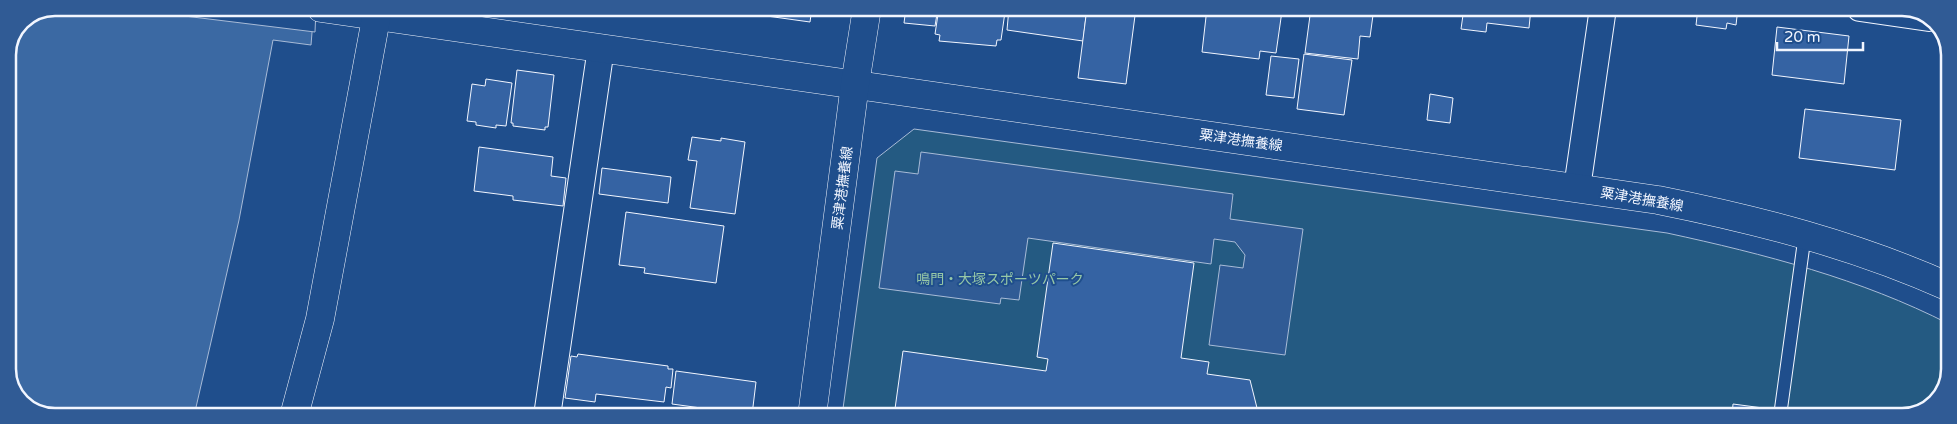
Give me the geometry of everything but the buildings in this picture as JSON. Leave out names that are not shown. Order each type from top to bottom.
[{"type":"main road","points":[[296,408],[320,319],[376,16]]},
{"type":"main road","points":[[402,16],[600,48],[855,84],[866,16]]},
{"type":"main road","name":"粟津港撫養線","points":[[813,408],[855,84],[1668,202],[1805,234],[1941,284]]},
{"type":"street","points":[[1576,188],[1602,16]]},
{"type":"street","points":[[548,408],[600,48]]},
{"type":"lane","points":[[1781,408],[1805,234]]},
{"type":"green space","name":"鳴門・大塚スポーツパーク","points":[[914,129],[1667,233],[1776,259],[1847,281],[1916,308],[1941,320],[1940,376],[1938,384],[1925,400],[1914,406],[1902,408],[843,408],[877,158]]},
{"type":"shaded area","points":[[55,16],[313,16],[311,45],[273,40],[239,220],[196,408],[55,408],[40,405],[32,400],[19,384],[16,371],[16,55],[19,40],[28,28],[40,19]]},
{"type":"shaded area","points":[[921,152],[1233,194],[1230,219],[1303,229],[1285,355],[1209,345],[1220,265],[1243,268],[1245,255],[1235,242],[1214,239],[1211,264],[1028,238],[1019,300],[1001,298],[1000,304],[879,288],[895,171],[918,174]]},
{"type":"pier","points":[[184,16],[316,16],[315,32]]}]
